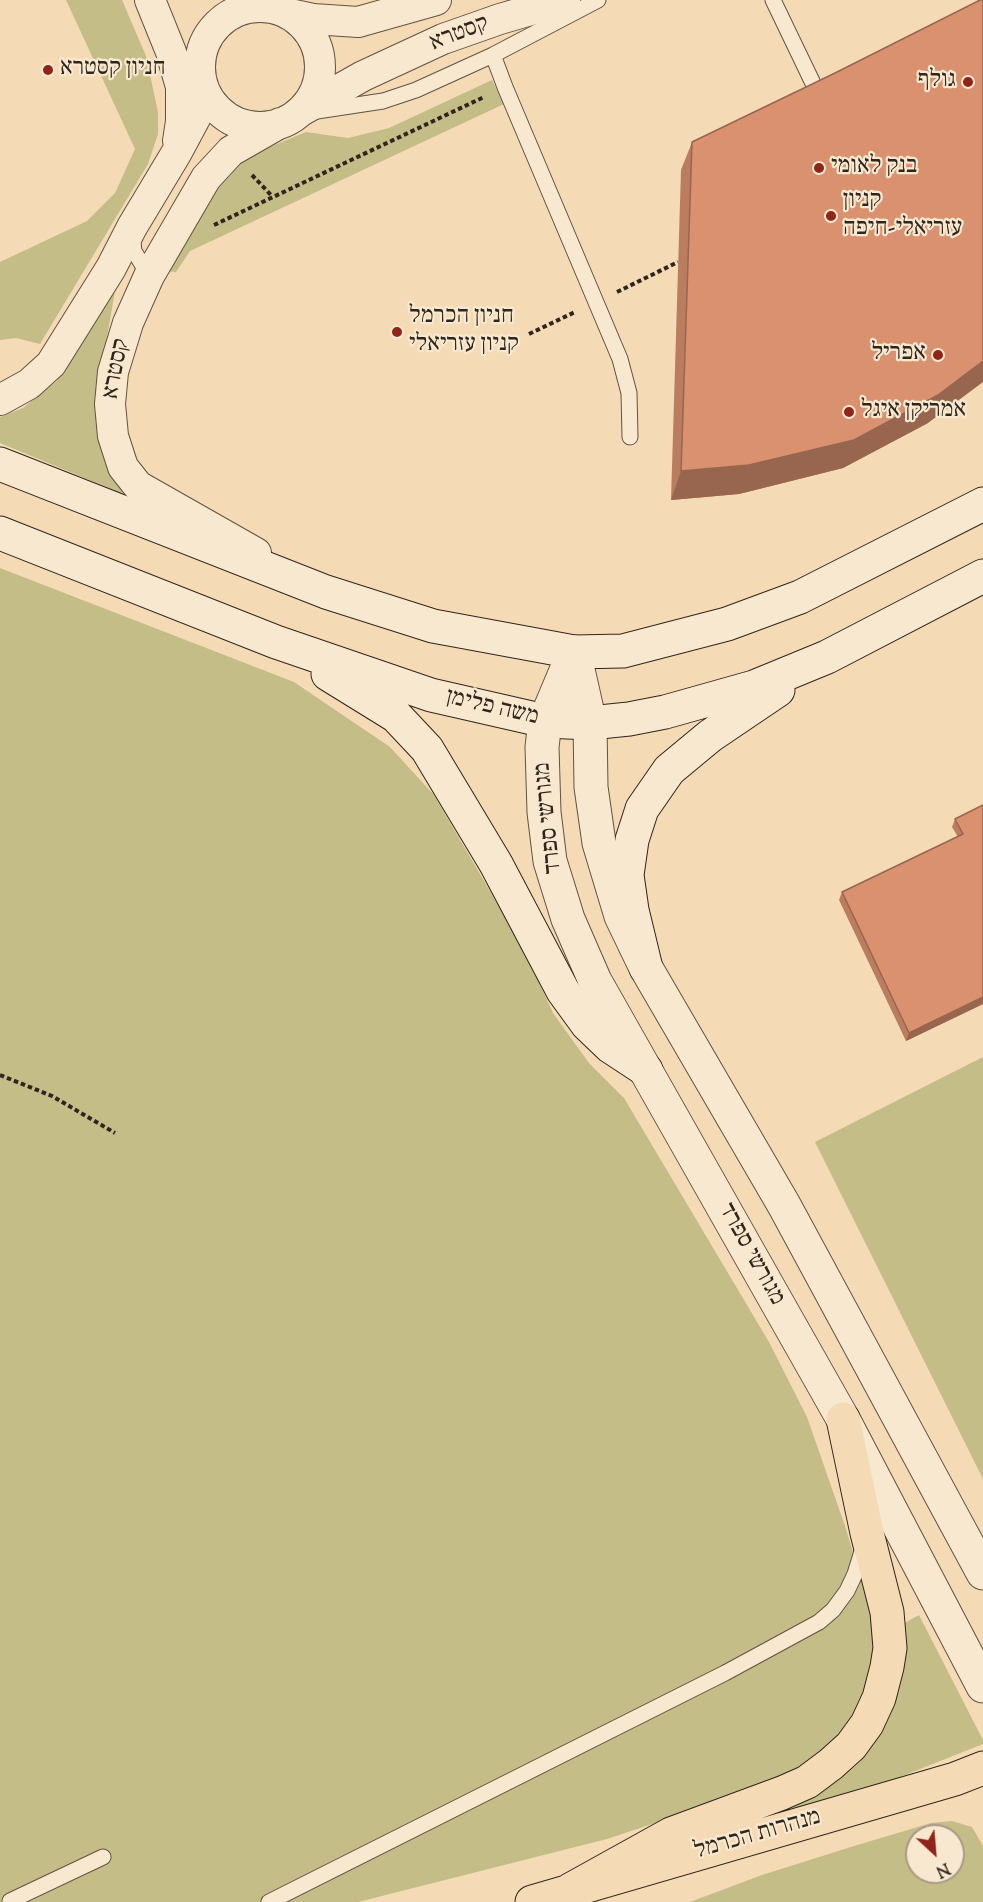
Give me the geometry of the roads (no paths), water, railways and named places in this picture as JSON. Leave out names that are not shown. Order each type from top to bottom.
[{"type":"highway","points":[[570,1890],[671,1834],[807,1782],[851,1746],[867,1724],[885,1682],[890,1648],[887,1612],[867,1533],[843,1419]]},
{"type":"highway","name":"מנהרות הכרמל","points":[[532,1902],[955,1779],[983,1768]]},
{"type":"main road","points":[[0,464],[326,592],[433,626],[574,652],[623,651],[727,624],[800,597],[983,504]]},
{"type":"main road","name":"משה פלימן","points":[[0,533],[276,642],[431,695],[545,721],[590,723],[665,712],[754,687],[827,657],[983,576]]},
{"type":"main road","points":[[276,642],[396,716],[427,749],[496,864],[563,991],[586,1024],[612,1047],[646,1070]]},
{"type":"main road","name":"מגורשי ספרד","points":[[574,652],[545,721],[543,758],[544,812],[550,861],[568,919],[595,981],[843,1419],[983,1686]]},
{"type":"main road","name":"מגורשי ספרד","points":[[574,652],[590,723],[591,787],[599,843],[621,916],[646,968],[784,1204],[983,1573]]},
{"type":"main road","points":[[646,968],[632,910],[627,875],[632,840],[642,809],[669,770],[710,736],[827,657]]},
{"type":"street","points":[[152,0],[185,44],[204,88],[218,110],[231,120],[246,125],[263,127],[288,119],[310,100],[318,82],[320,63],[315,44],[305,27],[269,7],[252,7],[232,13],[216,25],[205,41],[200,60],[204,88]]},
{"type":"street","points":[[152,0],[181,87],[181,121],[177,152]]},
{"type":"street","name":"קסטרא","points":[[269,7],[313,19],[358,22],[436,0]]},
{"type":"street","name":"קסטרא","points":[[326,592],[138,486],[123,467],[113,436],[110,404],[113,372],[128,323],[149,276],[206,178],[231,151],[363,76],[443,39],[565,0]]},
{"type":"street","name":"קסטרא","points":[[0,400],[29,384],[51,364],[111,268],[132,227],[177,152],[204,88]]},
{"type":"lane","points":[[288,119],[383,101],[416,90],[493,55],[598,0]]},
{"type":"lane","points":[[773,0],[823,103]]},
{"type":"lane","points":[[493,55],[620,359],[629,393],[630,437]]},
{"type":"lane","points":[[132,227],[134,251],[149,276]]},
{"type":"lane","points":[[269,1902],[725,1673],[819,1622],[833,1610],[847,1591],[855,1574],[867,1533]]},
{"type":"lane","points":[[7,1899],[103,1857]]},
{"type":"place","name":"חניון קסטרא","points":[[48,70]]},
{"type":"place","name":"גולף","points":[[968,82]]},
{"type":"place","name":"בנק לאומי","points":[[819,168]]},
{"type":"place","name":"קניון עזריאלי-חיפה","points":[[831,216]]},
{"type":"place","name":"חניון הכרמל קניון עזריאלי","points":[[397,332]]},
{"type":"place","name":"אפריל","points":[[938,355]]},
{"type":"place","name":"אמריקן איגל","points":[[849,412]]}]
